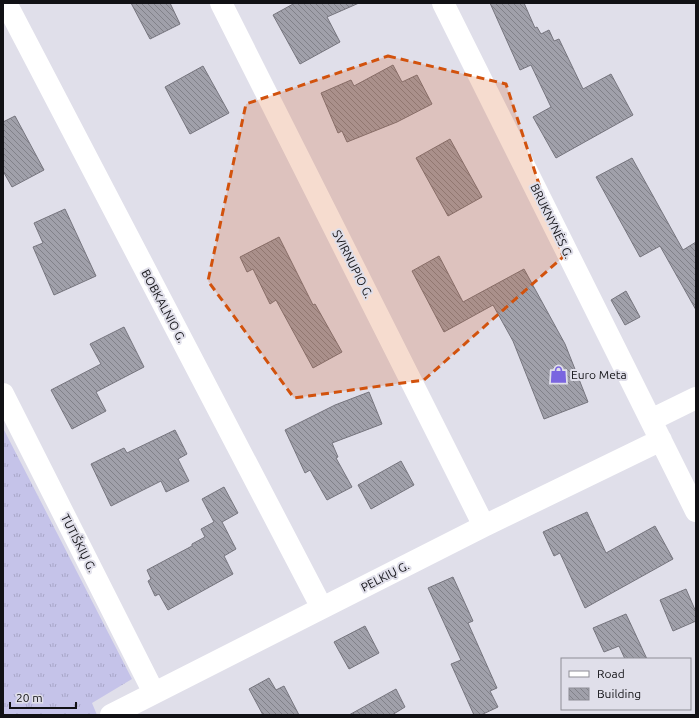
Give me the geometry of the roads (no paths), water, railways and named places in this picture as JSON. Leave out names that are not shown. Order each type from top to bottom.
[{"type":"street","name":"BOBKALNIO G.","points":[[6,3],[322,608]]},
{"type":"street","name":"SVIRNUPIO G.","points":[[221,3],[484,526]]},
{"type":"street","name":"BRUKNYNĖS G.","points":[[443,3],[696,511]]},
{"type":"street","name":"TUTIŠKIŲ G.","points":[[3,394],[154,693]]},
{"type":"street","points":[[651,420],[696,398]]},
{"type":"street","name":"PELKIŲ G.","points":[[111,715],[484,526],[661,440]]},
{"type":"place","name":"Euro Meta","points":[[558,374]]}]
